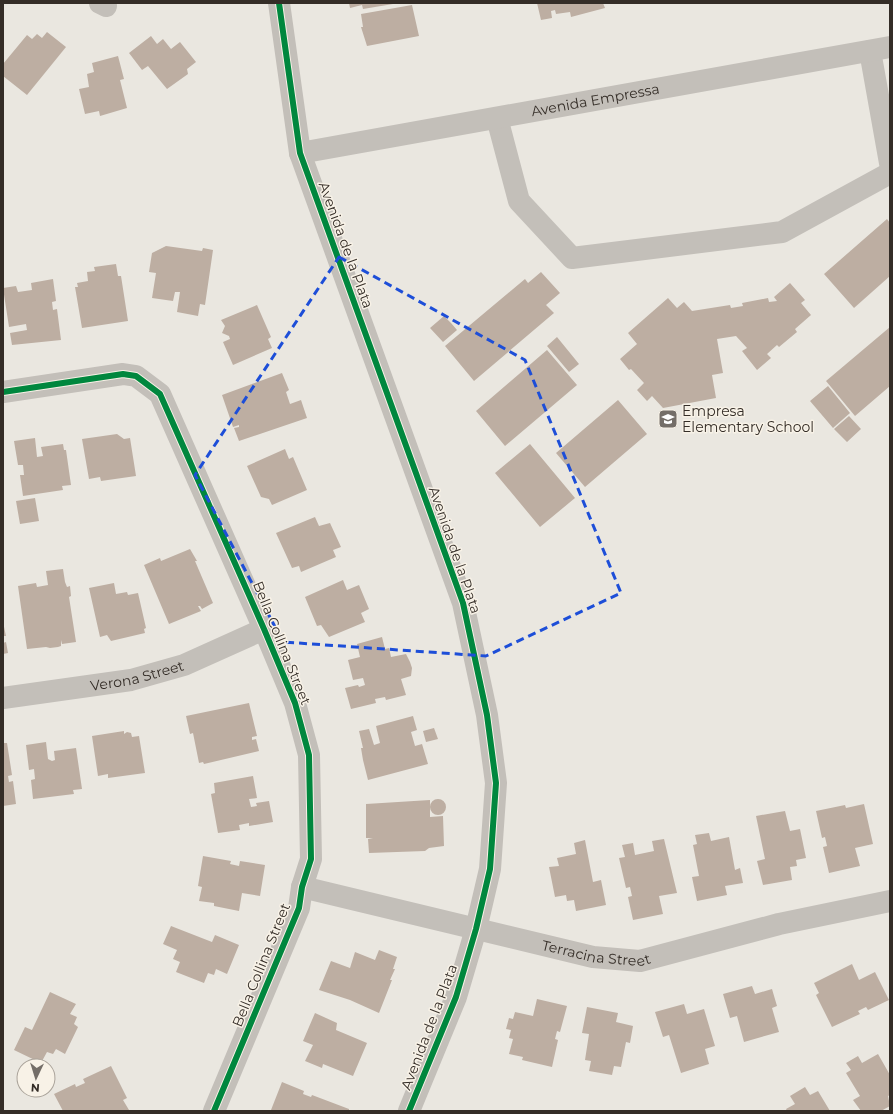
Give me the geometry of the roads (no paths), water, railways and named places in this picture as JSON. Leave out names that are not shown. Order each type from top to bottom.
[{"type":"street","name":"Avenida de la Plata","points":[[279,3],[300,153],[463,603],[487,715],[496,782],[490,869],[476,929],[456,997],[409,1111]]},
{"type":"street","name":"Avenida Empressa","points":[[300,153],[880,49]]},
{"type":"street","points":[[880,49],[890,163]]},
{"type":"street","points":[[497,118],[519,201],[572,258],[782,232],[890,173]]},
{"type":"street","name":"Bella Collina Street","points":[[3,392],[123,374],[136,376],[160,394],[264,629],[295,703],[309,755],[311,859],[302,887],[299,908],[214,1111]]},
{"type":"street","name":"Verona Street","points":[[3,698],[131,680],[184,665],[264,629]]},
{"type":"street","name":"Terracina Street","points":[[302,887],[593,957],[640,961],[779,924],[890,901]]},
{"type":"place","name":"Empresa Elementary School","points":[[668,419]]}]
